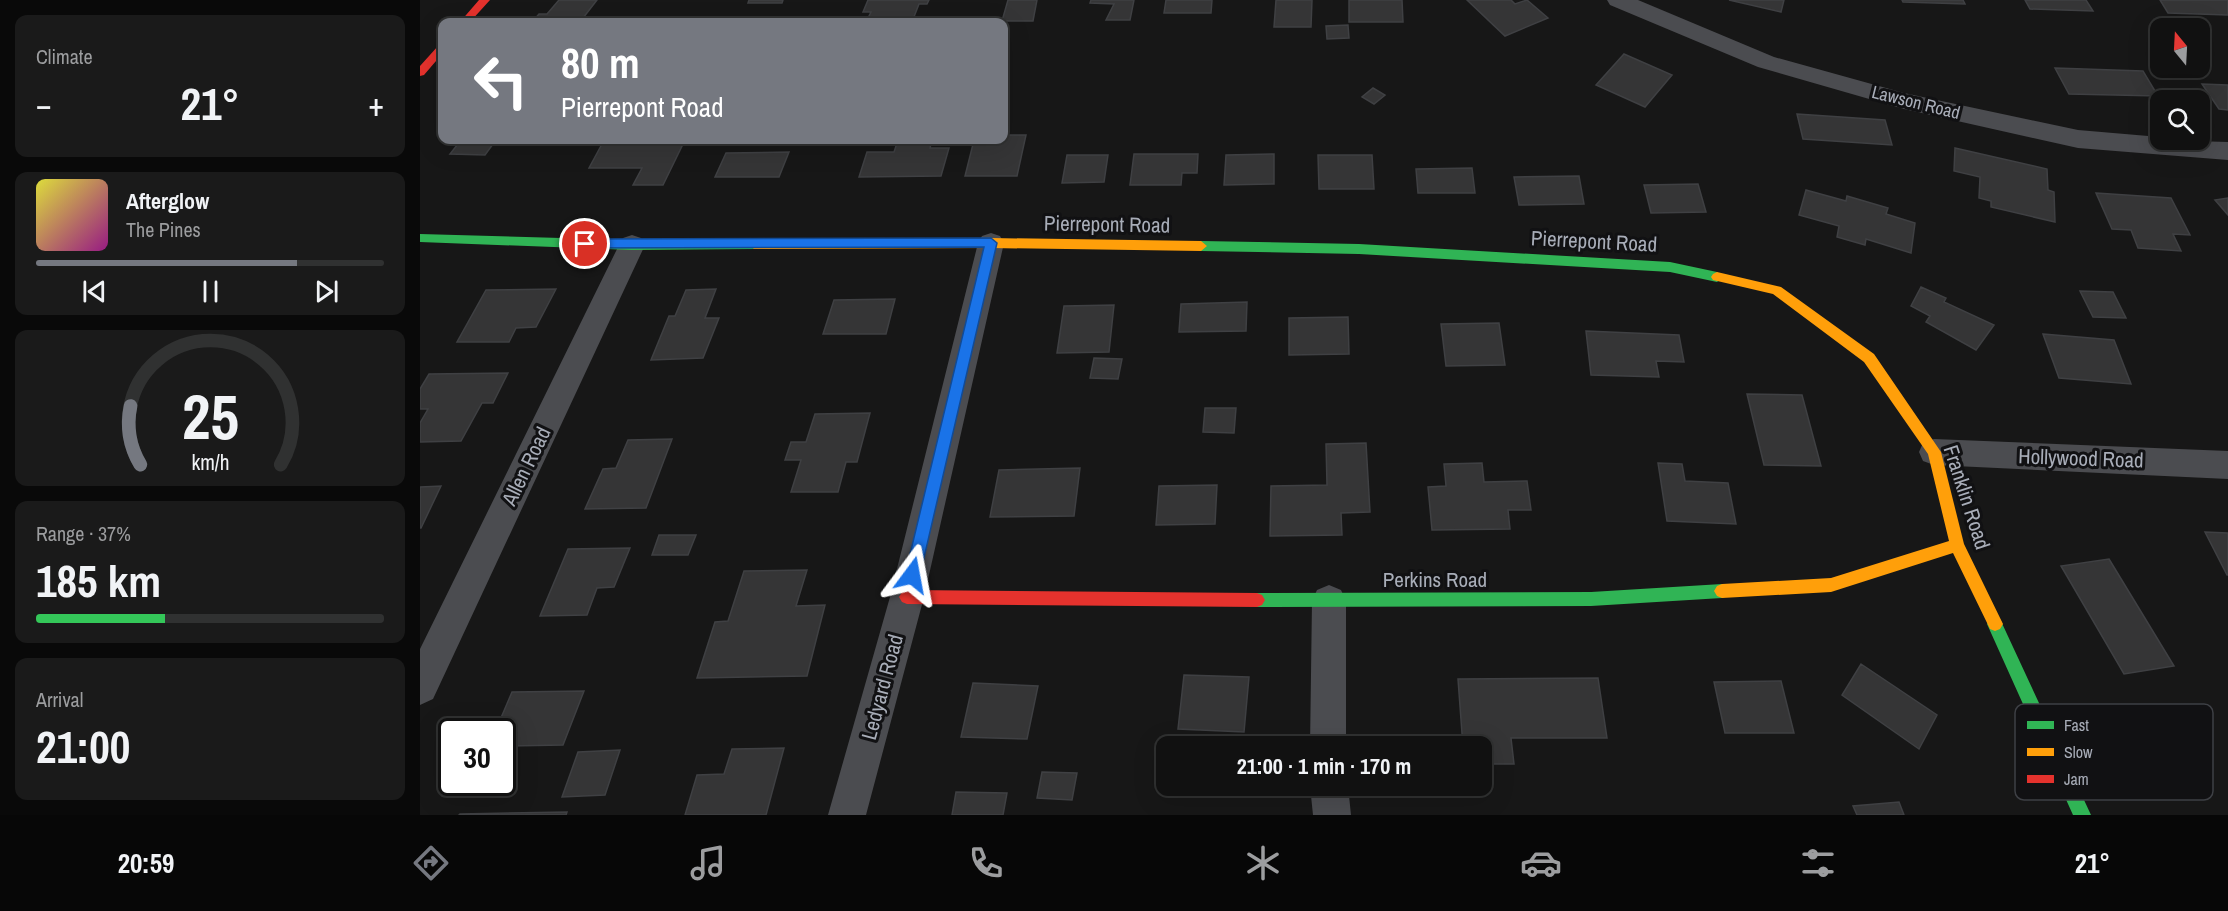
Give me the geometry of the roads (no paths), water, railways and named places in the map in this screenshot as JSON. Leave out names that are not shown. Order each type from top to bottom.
[{"type":"street","points":[[469,18],[485,0]]},
{"type":"street","name":"Lawson Road","points":[[1618,0],[1766,62],[1904,101],[2078,139],[2228,151]]},
{"type":"street","points":[[420,73],[438,53]]},
{"type":"street","name":"Pierrepont Road","points":[[420,238],[632,245],[991,243],[1359,249],[1670,267],[1778,290],[1788,298]]},
{"type":"street","name":"Ledyard Road","points":[[848,815],[907,597],[991,243]]},
{"type":"street","name":"Allen Road","points":[[420,687],[632,245]]},
{"type":"street","name":"Franklin Road","points":[[1788,298],[1869,358],[1934,452],[1957,545],[2033,704]]},
{"type":"street","name":"Hollywood Road","points":[[1934,452],[2228,465]]},
{"type":"street","name":"Perkins Road","points":[[907,597],[1329,601],[1591,599],[1831,585],[1957,545]]},
{"type":"street","points":[[1328,736],[1329,601]]},
{"type":"street","points":[[1330,796],[1332,815]]},
{"type":"street","name":"Franklin Road","points":[[2076,800],[2082,815]]}]
